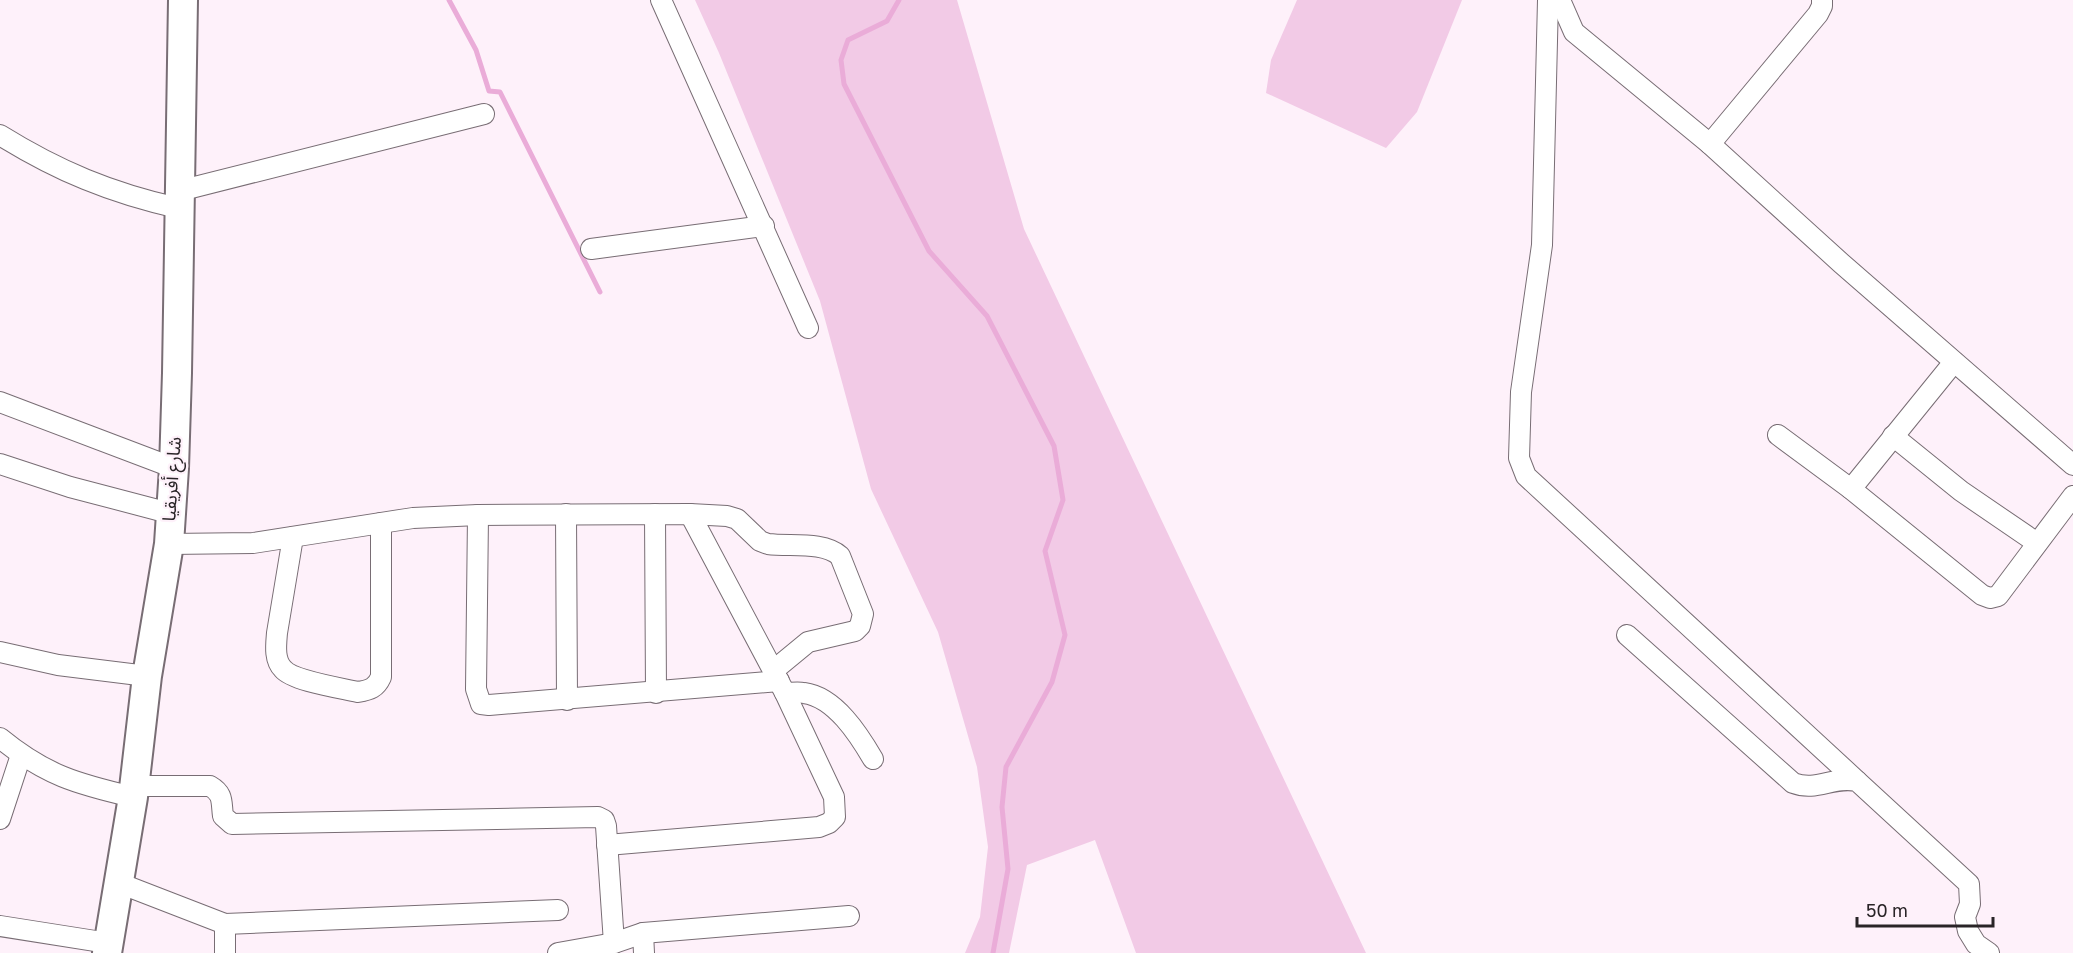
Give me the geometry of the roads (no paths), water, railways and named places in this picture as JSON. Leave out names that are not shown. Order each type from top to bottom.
[{"type":"street","name":"شارع أفريقيا","points":[[108,948],[133,791],[147,675],[169,544],[178,331],[178,199],[183,0]]},
{"type":"street","points":[[661,0],[808,328]]},
{"type":"street","points":[[1548,0],[1542,245],[1521,392],[1519,458],[1526,476],[1970,884],[1970,904],[1965,918],[1968,931],[1976,944],[1989,953]]},
{"type":"street","points":[[1560,0],[1574,32],[1710,144],[1841,264],[2073,465]]},
{"type":"street","points":[[1710,144],[1818,14],[1822,0]]},
{"type":"street","points":[[0,135],[33,155],[87,182],[146,201],[178,199],[484,114]]},
{"type":"street","points":[[591,249],[764,226]]},
{"type":"street","points":[[1851,489],[1954,362]]},
{"type":"street","points":[[0,402],[174,468]]},
{"type":"street","points":[[1778,435],[1851,489],[1986,597],[1998,596],[2073,496]]},
{"type":"street","points":[[1893,436],[1961,491],[2037,543]]},
{"type":"street","points":[[0,464],[169,513]]},
{"type":"street","points":[[169,544],[253,543],[413,518],[478,514],[727,516],[737,519],[760,541],[768,544],[824,547],[834,550],[840,556],[863,614],[862,621],[855,631],[808,642],[799,649],[779,678]]},
{"type":"street","points":[[478,514],[476,689],[481,704],[656,693],[779,678],[804,693],[826,701],[854,730],[873,759]]},
{"type":"street","points":[[566,514],[567,700]]},
{"type":"street","points":[[655,514],[656,693]]},
{"type":"street","points":[[607,845],[819,826],[829,823],[835,817],[834,797],[779,678],[690,514]]},
{"type":"street","points":[[293,537],[277,633],[277,659],[282,669],[292,676],[358,692],[376,687],[381,677],[381,523]]},
{"type":"street","points":[[1627,635],[1793,783],[1805,788],[1845,778],[1857,781]]},
{"type":"street","points":[[0,652],[58,665],[147,675]]},
{"type":"street","points":[[0,738],[21,755],[51,773],[74,782],[133,791],[210,786],[222,796],[223,816],[232,824],[590,816],[604,820],[614,943]]},
{"type":"street","points":[[0,819],[21,755]]},
{"type":"street","points":[[119,883],[225,924],[558,910]]},
{"type":"street","points":[[558,953],[614,943],[642,933],[849,916]]},
{"type":"street","points":[[225,924],[225,953]]},
{"type":"street","points":[[642,933],[644,953]]},
{"type":"street","points":[[3,934],[108,948]]},
{"type":"waterway","points":[[449,0],[476,50],[489,91],[500,92],[600,292]]},
{"type":"waterway","points":[[899,0],[887,21],[848,40],[841,60],[844,84],[929,251],[987,316],[1054,446],[1063,500],[1045,551],[1065,635],[1052,682],[1006,767],[1002,807],[1008,869],[993,953]]}]
